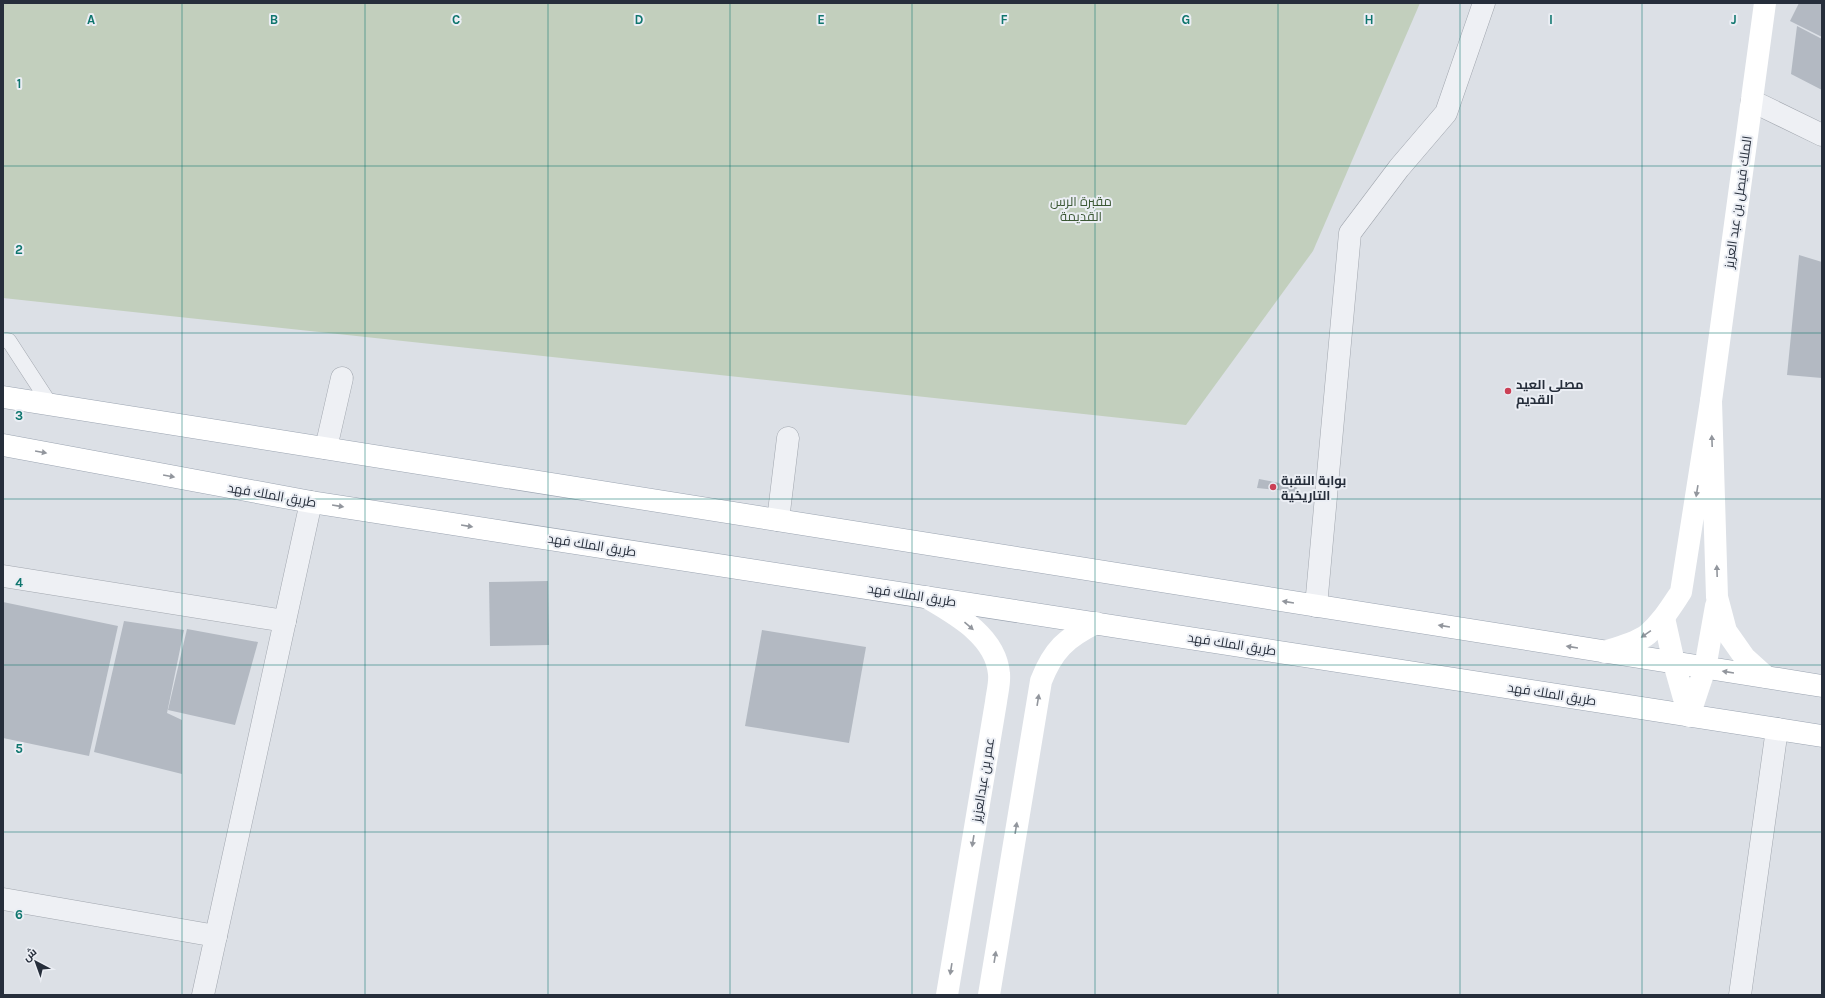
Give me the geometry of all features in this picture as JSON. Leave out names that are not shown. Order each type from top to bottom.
[{"type":"main road","name":"الملك فيصل بن عبد العزيز","points":[[1711,401],[1765,3]]},
{"type":"main road","points":[[3,398],[50,404],[1822,686]]},
{"type":"main road","points":[[1605,652],[1629,644],[1647,635],[1664,618],[1680,592],[1711,401]]},
{"type":"main road","points":[[1711,401],[1718,597],[1726,632],[1745,658],[1766,677]]},
{"type":"main road","name":"طريق الملك فهد","points":[[3,446],[311,502],[1822,736]]},
{"type":"main road","name":"عمر بن عبدالعزيز","points":[[925,597],[951,612],[971,627],[992,650],[999,674],[996,702],[947,995]]},
{"type":"main road","points":[[1690,716],[1705,668],[1718,597]]},
{"type":"main road","points":[[1664,618],[1674,663],[1690,716]]},
{"type":"main road","points":[[989,995],[1041,681],[1048,662],[1061,646],[1074,635],[1096,623]]},
{"type":"street","points":[[1316,606],[1350,233],[1399,168],[1446,112],[1484,3]]},
{"type":"street","points":[[1752,101],[1822,135]]},
{"type":"street","points":[[326,448],[342,378]]},
{"type":"street","points":[[778,520],[788,438]]},
{"type":"street","points":[[203,995],[311,502]]},
{"type":"street","points":[[3,576],[285,621]]},
{"type":"street","points":[[1740,995],[1777,729]]},
{"type":"street","points":[[3,899],[216,936]]},
{"type":"lane","points":[[3,340],[9,341],[50,404]]},
{"type":"green space","name":"مقبرة الرس القديمة","points":[[3,3],[1420,3],[1313,251],[1186,425],[3,298]]},
{"type":"building","points":[[1799,3],[1822,3],[1822,37],[1790,21]]},
{"type":"building","points":[[1797,26],[1822,39],[1822,90],[1791,74]]},
{"type":"building","points":[[1799,255],[1822,262],[1822,378],[1787,375]]},
{"type":"building","points":[[1259,479],[1289,485],[1295,484],[1297,492],[1291,494],[1287,491],[1257,488]]},
{"type":"building","points":[[548,581],[549,645],[490,646],[489,582]]},
{"type":"building","points":[[3,602],[118,626],[89,756],[3,738]]},
{"type":"building","points":[[124,621],[184,630],[167,713],[182,720],[182,774],[94,752]]},
{"type":"building","points":[[187,629],[258,642],[235,725],[168,710]]},
{"type":"building","points":[[762,630],[866,647],[849,743],[745,726]]},
{"type":"place","name":"مصلى العيد القديم","points":[[1508,391]]},
{"type":"place","name":"بوابة النقبة التاريخية","points":[[1273,487]]}]
